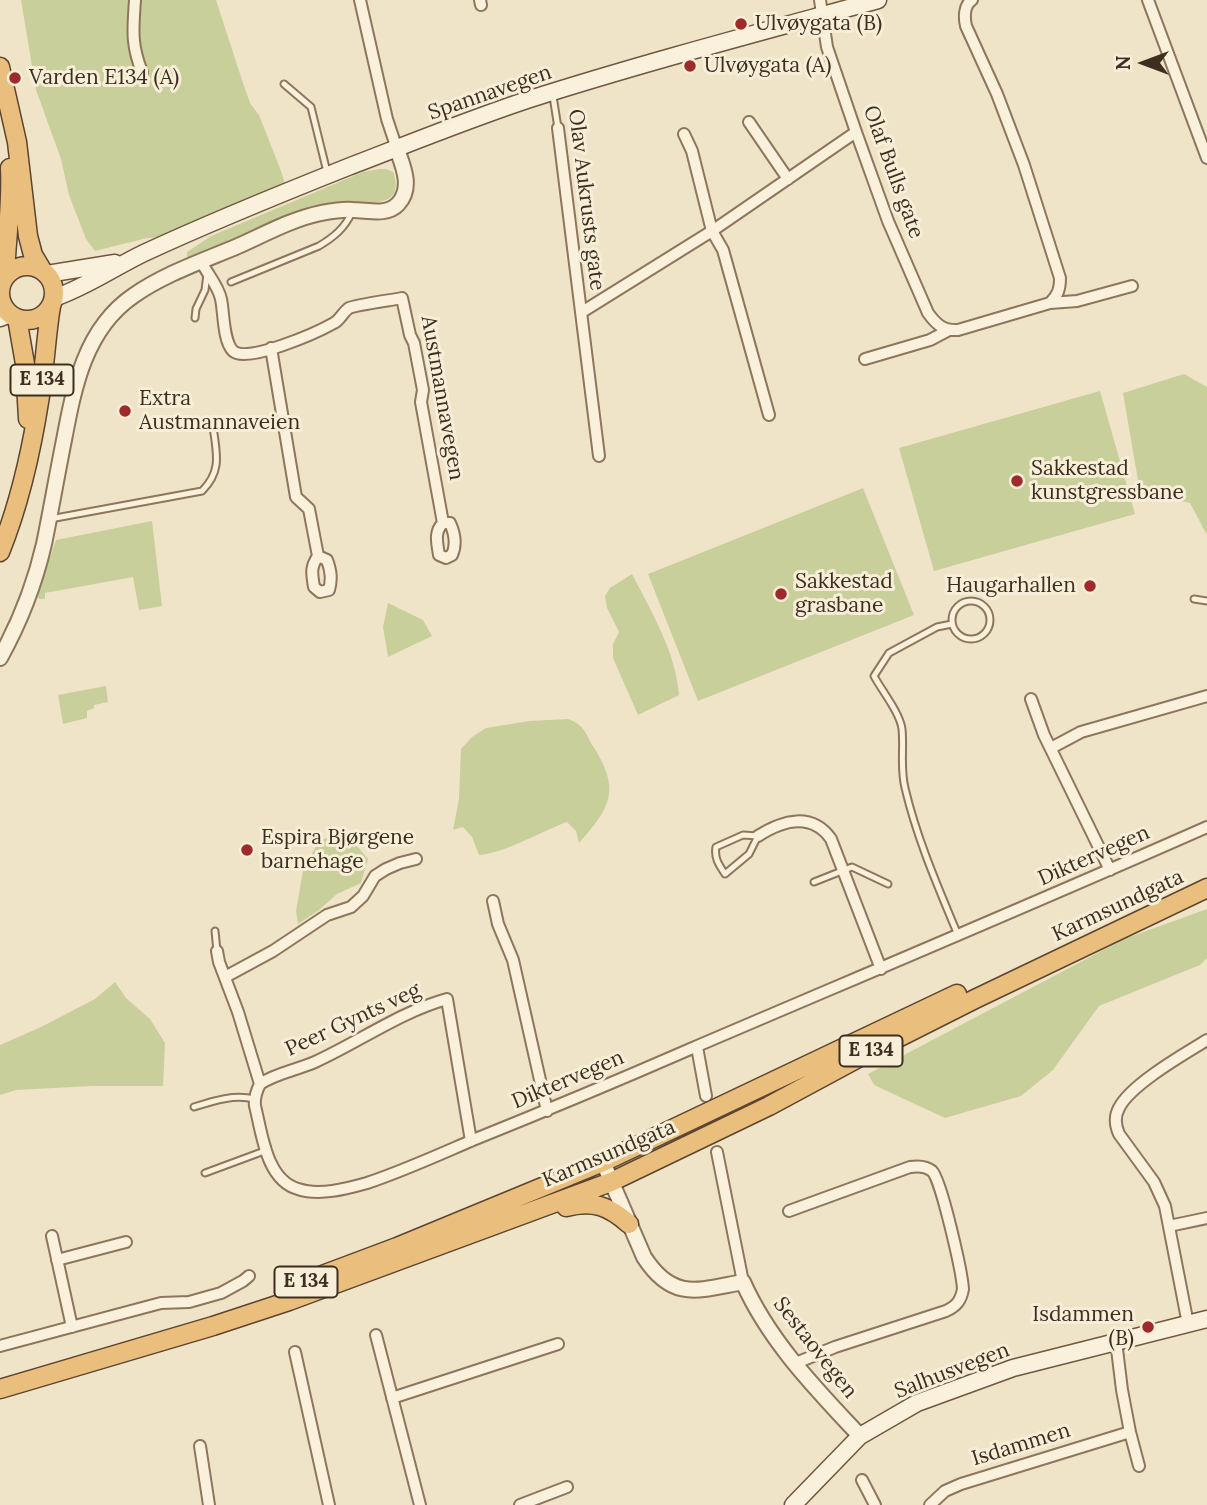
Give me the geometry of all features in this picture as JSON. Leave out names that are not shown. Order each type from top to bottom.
[{"type":"highway","name":"E 134","points":[[0,67],[17,142],[28,236],[33,255],[52,281],[54,289],[40,397],[19,496],[0,552]]},
{"type":"highway","name":"E 134","points":[[7,99],[11,187],[2,302],[25,365],[28,454]]},
{"type":"highway","points":[[2,284],[11,271],[18,267],[35,266],[45,272]]},
{"type":"highway","points":[[9,317],[40,317],[52,302]]},
{"type":"highway","name":"Karmsundgata","points":[[0,1377],[214,1314],[397,1247],[603,1162],[1207,879]]},
{"type":"highway","name":"Karmsundgata","points":[[0,1389],[289,1301],[611,1182],[975,999],[1207,888]]},
{"type":"highway","name":"E 134","points":[[534,1211],[588,1204],[610,1209],[629,1224]]},
{"type":"main road","name":"Spannavegen","points":[[52,302],[164,244],[328,176],[487,115],[820,8],[878,0]]},
{"type":"main road","name":"Spannavegen","points":[[45,272],[128,261]]},
{"type":"main road","name":"Salhusvegen","points":[[793,1505],[860,1436],[917,1403],[1013,1368],[1207,1319]]},
{"type":"street","points":[[135,0],[132,36],[142,72]]},
{"type":"street","points":[[0,658],[36,573],[75,386],[84,360],[100,329],[114,312],[145,288],[204,268],[309,216],[333,211],[379,211],[394,208],[404,196],[406,178],[387,119],[359,0]]},
{"type":"street","points":[[972,0],[964,16],[966,26],[997,94],[1024,165],[1060,278],[1060,288],[1050,303]]},
{"type":"street","points":[[1148,0],[1207,158]]},
{"type":"street","name":"Olaf Bulls gate","points":[[820,8],[827,47],[888,221],[928,313],[933,321],[949,330]]},
{"type":"street","points":[[749,122],[788,179]]},
{"type":"street","name":"Olav Aukrusts gate","points":[[558,128],[599,456]]},
{"type":"street","name":"Olav Aukrusts gate","points":[[582,312],[712,231],[856,132]]},
{"type":"street","points":[[684,134],[692,151],[712,231],[723,250],[769,415]]},
{"type":"street","name":"Austmannavegen","points":[[204,268],[218,288],[227,342],[233,351],[241,355],[292,342],[337,322],[350,308],[402,298],[424,390],[421,402],[443,523]]},
{"type":"street","points":[[865,359],[930,340],[949,330],[958,330],[1050,303],[1077,300],[1132,285]]},
{"type":"street","points":[[271,348],[296,497],[309,509],[318,556]]},
{"type":"street","points":[[1051,748],[1081,732],[1207,696]]},
{"type":"street","points":[[1031,699],[1051,748],[1110,870]]},
{"type":"street","points":[[758,836],[775,827],[797,821],[817,824],[825,831],[831,839],[881,968]]},
{"type":"street","name":"Diktervegen","points":[[267,1150],[277,1175],[296,1189],[341,1189],[365,1183],[547,1111],[1207,827]]},
{"type":"street","points":[[225,977],[273,951],[327,915],[351,907],[358,902],[375,876],[386,869],[416,859]]},
{"type":"street","points":[[493,901],[498,924],[513,960],[547,1111]]},
{"type":"street","points":[[217,951],[260,1084],[254,1099],[267,1150]]},
{"type":"street","name":"Peer Gynts veg","points":[[260,1084],[313,1063],[424,1007],[447,999],[471,1141]]},
{"type":"street","points":[[1188,1324],[1160,1193],[1119,1135],[1116,1116],[1129,1094],[1157,1072],[1207,1040]]},
{"type":"street","points":[[697,1047],[706,1096]]},
{"type":"street","name":"Sestaovegen","points":[[717,1152],[743,1282],[761,1318],[778,1342],[860,1436]]},
{"type":"street","points":[[603,1162],[645,1257],[653,1271],[663,1280],[676,1287],[689,1289],[743,1282]]},
{"type":"street","points":[[789,1211],[910,1167],[931,1170],[936,1176],[943,1198],[964,1289],[959,1303],[946,1311],[835,1347],[796,1363]]},
{"type":"street","points":[[1169,1226],[1207,1218]]},
{"type":"street","points":[[51,1236],[72,1327]]},
{"type":"street","points":[[57,1260],[126,1242]]},
{"type":"street","points":[[0,1346],[161,1303],[189,1302],[221,1293],[248,1276]]},
{"type":"street","points":[[376,1335],[420,1505]]},
{"type":"street","points":[[1116,1341],[1122,1390],[1139,1466]]},
{"type":"street","points":[[392,1398],[558,1344]]},
{"type":"street","points":[[295,1352],[329,1505]]},
{"type":"street","name":"Isdammen","points":[[930,1505],[945,1491],[961,1484],[1130,1432]]},
{"type":"street","points":[[200,1446],[209,1505]]},
{"type":"street","points":[[862,1480],[875,1505]]},
{"type":"street","points":[[520,1505],[567,1487]]},
{"type":"lane","points":[[284,84],[311,107],[328,176]]},
{"type":"lane","name":"Olav Aukrusts gate","points":[[553,93],[558,128]]},
{"type":"lane","points":[[230,282],[330,240],[348,222],[354,210]]},
{"type":"lane","points":[[195,318],[205,290],[204,268]]},
{"type":"lane","points":[[48,520],[202,491],[212,481],[218,463],[213,426]]},
{"type":"lane","points":[[1194,598],[1207,601]]},
{"type":"lane","points":[[970,601],[980,604],[988,612],[990,622],[985,632],[976,638],[966,639],[956,633],[952,624],[953,613],[960,604],[970,601]]},
{"type":"lane","points":[[952,624],[937,626],[889,653],[874,676],[902,727],[904,786],[924,852],[958,935]]},
{"type":"lane","points":[[743,835],[758,836],[749,854],[725,874],[717,862],[716,847],[743,835]]},
{"type":"lane","points":[[814,882],[852,867],[888,884]]},
{"type":"lane","points":[[215,931],[217,951]]},
{"type":"lane","points":[[194,1107],[240,1097],[254,1099]]},
{"type":"lane","points":[[205,1172],[267,1150]]},
{"type":"green space","points":[[21,0],[216,0],[250,103],[259,115],[281,171],[288,199],[257,214],[198,231],[196,235],[147,238],[95,251],[86,239],[69,195],[61,159],[36,90]]},
{"type":"green space","points":[[379,169],[393,172],[396,185],[393,194],[387,199],[306,209],[187,260],[187,252],[211,236],[363,172]]},
{"type":"green space","points":[[1184,374],[1207,387],[1207,535],[1190,503],[1140,492],[1123,393]]},
{"type":"green space","name":"Sakkestad kunstgressbane","points":[[1100,391],[1135,514],[934,571],[899,448]]},
{"type":"green space","name":"Sakkestad grasbane","points":[[863,488],[914,615],[698,701],[648,574]]},
{"type":"green space","points":[[152,521],[162,606],[139,610],[133,577],[45,593],[45,599],[39,599],[37,595],[56,540]]},
{"type":"green space","points":[[632,574],[668,648],[679,695],[638,715],[613,658],[613,644],[619,632],[607,608],[605,596],[610,588]]},
{"type":"green space","points":[[388,603],[423,620],[432,636],[388,657],[383,627]]},
{"type":"green space","points":[[106,686],[108,702],[94,705],[94,708],[87,711],[87,718],[63,724],[58,695]]},
{"type":"green space","points":[[568,719],[583,729],[607,775],[608,798],[599,819],[579,843],[576,831],[567,822],[511,846],[479,855],[472,837],[463,827],[453,830],[459,799],[461,749],[472,737],[486,728],[529,721]]},
{"type":"green space","points":[[344,830],[368,859],[361,883],[337,894],[298,924],[296,911],[303,871],[318,842]]},
{"type":"green space","points":[[1207,909],[1207,958],[1200,965],[1099,1006],[1053,1070],[1021,1096],[945,1118],[874,1085],[868,1074],[1124,939]]},
{"type":"green space","points":[[115,982],[126,998],[150,1019],[165,1043],[163,1086],[16,1090],[0,1095],[0,1045],[95,999]]},
{"type":"place","name":"Ulvøygata (B)","points":[[741,24]]},
{"type":"place","name":"Ulvøygata (A)","points":[[690,66]]},
{"type":"place","name":"Varden E134 (A)","points":[[15,78]]},
{"type":"place","name":"Extra Austmannaveien","points":[[125,411]]},
{"type":"place","name":"Sakkestad kunstgressbane","points":[[1017,481]]},
{"type":"place","name":"Haugarhallen","points":[[1090,586]]},
{"type":"place","name":"Sakkestad grasbane","points":[[781,594]]},
{"type":"place","name":"Espira Bjørgene barnehage","points":[[247,850]]},
{"type":"place","name":"Isdammen (B)","points":[[1148,1327]]}]
